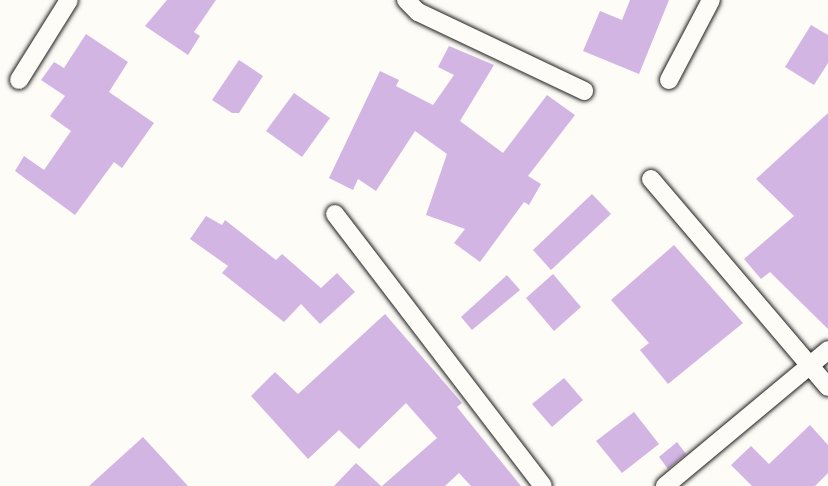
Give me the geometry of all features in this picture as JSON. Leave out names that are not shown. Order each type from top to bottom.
[{"type":"street","points":[[19,80],[69,0]]},
{"type":"street","points":[[406,0],[418,12],[584,91]]},
{"type":"street","points":[[669,80],[711,0]]},
{"type":"street","points":[[651,179],[828,387]]},
{"type":"street","points":[[335,214],[543,486]]},
{"type":"street","points":[[665,486],[828,350]]},
{"type":"building","points":[[167,0],[216,0],[194,32],[200,36],[188,55],[145,26]]},
{"type":"building","points":[[630,0],[669,0],[639,74],[583,51],[600,11],[622,20]]},
{"type":"building","points":[[811,25],[828,35],[828,63],[814,85],[785,67]]},
{"type":"building","points":[[86,34],[128,62],[109,92],[154,123],[122,168],[114,162],[75,215],[15,171],[24,156],[44,170],[71,131],[50,116],[65,96],[41,80],[54,62],[64,68]]},
{"type":"building","points":[[449,46],[494,65],[460,121],[503,153],[547,95],[575,115],[528,176],[541,184],[529,205],[524,202],[480,262],[454,243],[465,229],[426,215],[447,154],[415,131],[376,191],[358,179],[353,190],[329,178],[380,71],[399,80],[396,86],[433,105],[454,75],[438,67]]},
{"type":"building","points":[[239,60],[263,76],[239,113],[232,113],[212,100]]},
{"type":"building","points":[[294,93],[330,118],[302,157],[266,131]]},
{"type":"building","points":[[828,113],[828,329],[770,272],[761,279],[744,259],[794,216],[756,179]]},
{"type":"building","points":[[592,194],[611,214],[551,270],[533,250]]},
{"type":"building","points":[[206,216],[222,225],[225,220],[276,260],[282,254],[321,288],[337,273],[355,292],[320,324],[301,304],[284,322],[222,273],[228,266],[190,239]]},
{"type":"building","points":[[674,245],[743,323],[668,384],[640,350],[649,343],[611,300]]},
{"type":"building","points":[[553,274],[581,307],[554,331],[526,298]]},
{"type":"building","points":[[507,275],[520,290],[472,330],[461,317]]},
{"type":"building","points":[[385,314],[462,403],[457,407],[521,486],[471,486],[459,473],[445,486],[382,486],[437,438],[406,403],[359,449],[339,430],[308,459],[251,396],[275,372],[298,394]]},
{"type":"building","points":[[564,378],[583,400],[552,427],[532,404]]},
{"type":"building","points":[[634,412],[659,444],[622,473],[596,441]]},
{"type":"building","points":[[810,425],[828,445],[828,473],[815,486],[752,486],[731,465],[751,446],[769,464]]},
{"type":"building","points":[[143,437],[188,486],[89,486]]},
{"type":"building","points":[[677,442],[686,454],[668,469],[659,457]]},
{"type":"building","points":[[356,463],[381,486],[334,486]]}]
